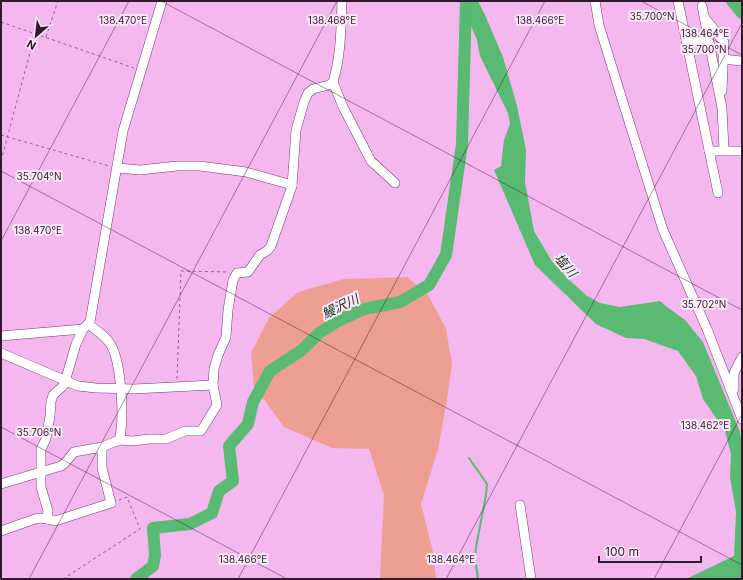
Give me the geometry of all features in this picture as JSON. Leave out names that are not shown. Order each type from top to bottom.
[{"type":"street","points":[[47,519],[48,511],[41,487],[41,449],[46,439],[51,402],[53,395],[64,385],[70,362],[85,327],[90,322],[123,131],[162,1]]},
{"type":"street","points":[[342,1],[341,29],[336,72],[333,82],[343,106],[368,155],[372,161],[395,183]]},
{"type":"street","points":[[595,1],[600,25],[618,89],[663,230],[707,329],[742,419]]},
{"type":"street","points":[[678,1],[718,193]]},
{"type":"street","points":[[702,6],[721,106],[724,150]]},
{"type":"street","points":[[704,17],[724,42],[721,106]]},
{"type":"street","points":[[686,40],[708,39]]},
{"type":"street","points":[[724,59],[741,61]]},
{"type":"street","points":[[1,484],[42,472],[65,463],[74,452],[102,447],[119,440],[133,441],[166,439],[185,431],[201,431],[217,404],[213,385],[214,370],[218,355],[226,337],[228,310],[233,280],[236,273],[248,272],[260,255],[271,246],[292,185],[296,130],[304,102],[308,93],[313,89],[329,85],[333,82]]},
{"type":"street","points":[[709,151],[724,150],[742,152]]},
{"type":"street","points":[[117,168],[140,170],[176,166],[200,166],[246,172],[292,185]]},
{"type":"street","points":[[1,336],[85,327],[102,335],[110,344],[118,362],[122,419],[122,431],[119,440]]},
{"type":"street","points":[[1,352],[78,386],[120,389],[213,385]]},
{"type":"street","points":[[734,397],[734,372],[742,357]]},
{"type":"street","points":[[1,531],[40,518],[55,521],[111,502],[102,468],[102,447]]},
{"type":"street","points":[[520,506],[531,579]]},
{"type":"path","points":[[46,37],[58,1]]},
{"type":"path","points":[[1,22],[142,70]]},
{"type":"path","points":[[1,161],[35,33]]},
{"type":"path","points":[[1,135],[117,168]]},
{"type":"path","points":[[177,387],[181,271],[236,273]]},
{"type":"path","points":[[63,579],[140,529],[127,497],[111,502]]},
{"type":"shaded area","points":[[462,1],[478,1],[503,57],[517,106],[526,150],[525,182],[534,231],[551,260],[567,278],[587,296],[600,303],[620,307],[660,301],[685,320],[703,342],[740,432],[742,443],[742,579],[686,579],[734,556],[736,512],[730,477],[731,454],[725,431],[703,399],[696,376],[678,351],[644,339],[626,338],[596,324],[535,265],[494,170],[501,166],[504,140],[510,124],[508,113],[480,56],[477,40],[469,21],[462,14]]},
{"type":"shaded area","points":[[407,277],[428,295],[446,329],[452,363],[438,449],[421,504],[433,552],[436,579],[380,579],[384,495],[369,449],[332,448],[284,427],[254,386],[251,353],[269,318],[298,292],[344,279]]},
{"type":"waterway","name":"鰻沢川","points":[[136,579],[153,566],[155,555],[153,528],[190,524],[212,513],[219,491],[233,481],[229,446],[248,424],[253,402],[270,371],[302,350],[319,333],[338,321],[364,309],[400,302],[429,285],[446,255],[462,144],[466,1]]},
{"type":"waterway","points":[[732,1],[742,13]]},
{"type":"waterway","points":[[469,458],[487,484],[475,557],[478,579]]},
{"type":"water label","name":"塩川","points":[[566,265]]}]
